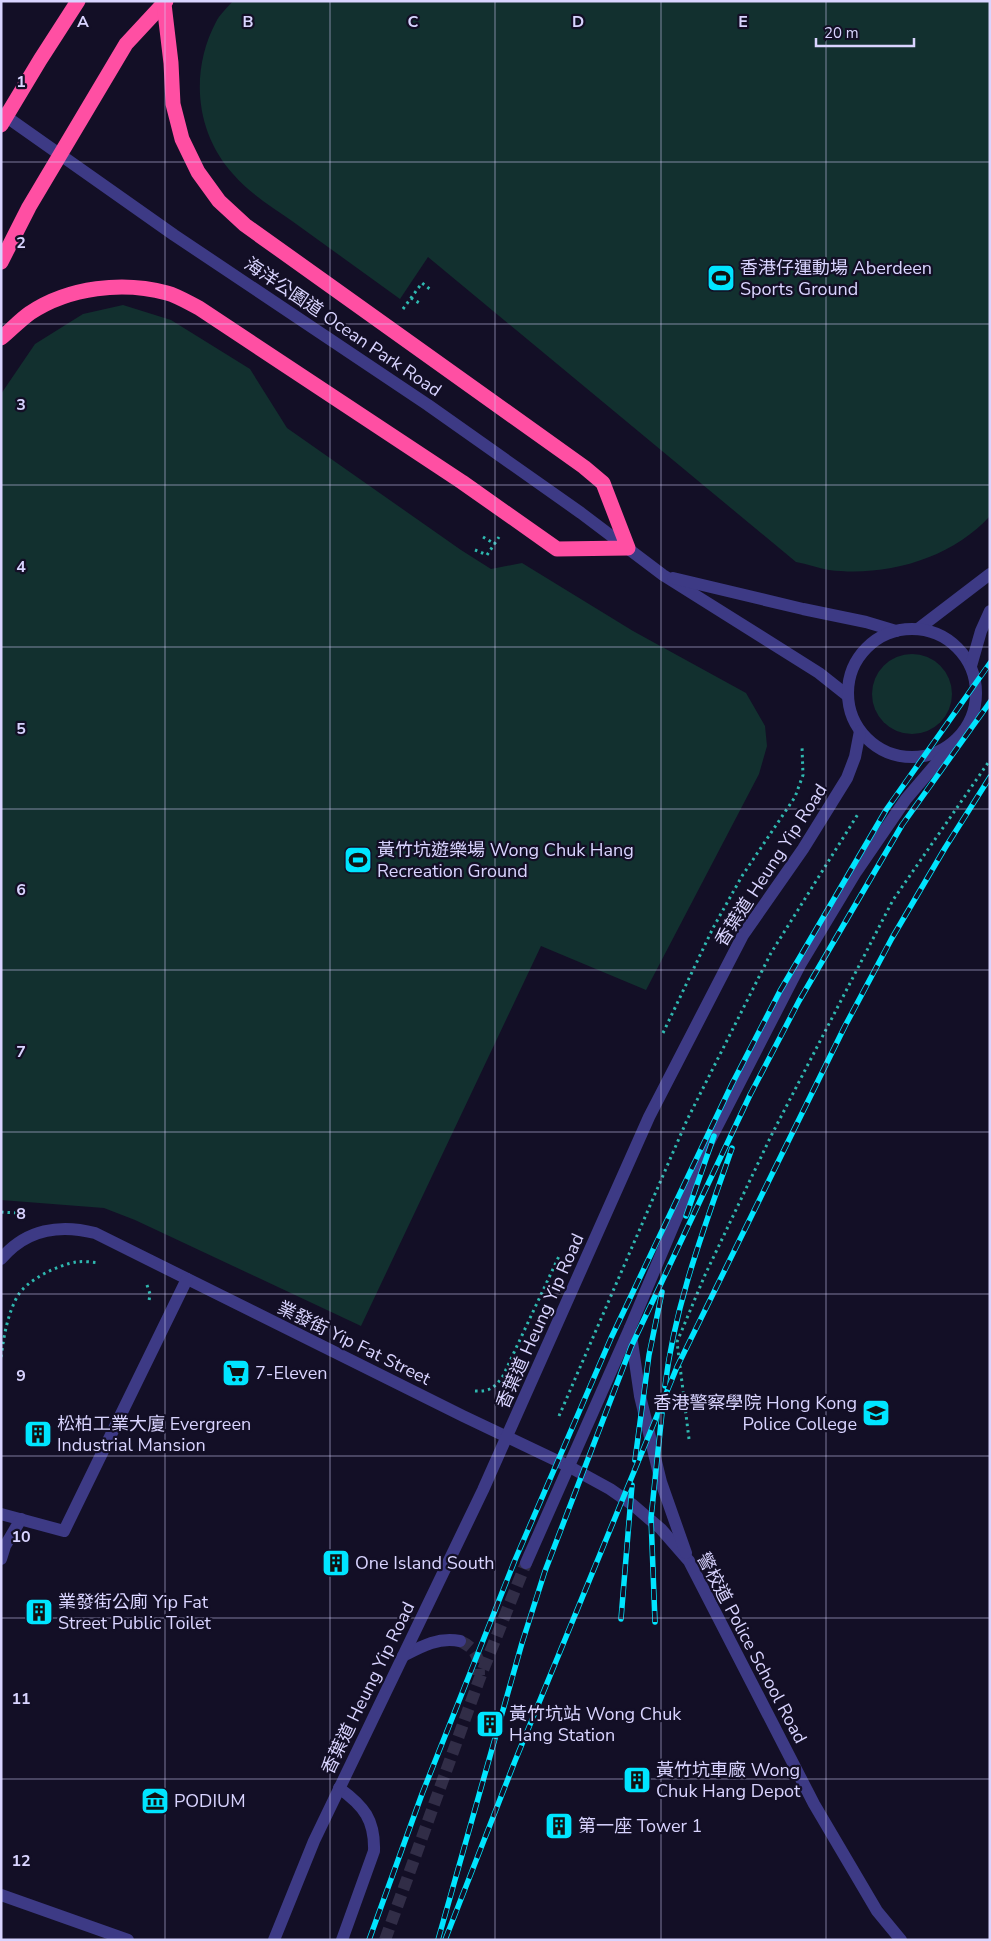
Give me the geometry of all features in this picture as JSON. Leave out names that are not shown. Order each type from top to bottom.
[{"type":"highway","points":[[1,125],[78,1]]},
{"type":"highway","points":[[1,262],[29,207],[126,44],[165,3]]},
{"type":"highway","points":[[1,338],[30,313],[64,296],[103,288],[141,288],[169,294],[199,308],[462,482],[556,549],[628,548],[603,483],[390,328],[245,226],[219,201],[198,172],[182,139],[173,104],[165,3]]},
{"type":"street","name":"海洋公園道 Ocean Park Road","points":[[1,113],[174,235],[428,405],[663,575],[819,673],[848,696]]},
{"type":"street","points":[[918,629],[990,574]]},
{"type":"street","name":"海洋公園道 Ocean Park Road","points":[[663,575],[811,611],[866,622],[896,631]]},
{"type":"street","points":[[970,666],[981,631],[990,611]]},
{"type":"street","name":"海洋公園道 Ocean Park Road","points":[[918,629],[941,636],[961,651],[975,679],[976,700],[970,720],[958,738],[943,749],[926,756],[907,757],[889,753],[873,744],[860,731],[851,714],[848,696],[850,678],[860,655],[878,639],[896,631],[918,629]]},
{"type":"street","name":"香葉道 Heung Yip Road","points":[[274,1940],[314,1841],[507,1437],[650,1117],[743,934],[803,849],[847,778],[855,757],[860,731]]},
{"type":"street","points":[[526,1563],[630,1328],[707,1146],[800,966],[856,872],[906,799],[958,738]]},
{"type":"street","name":"業發街 Yip Fat Street","points":[[1,1260],[21,1242],[39,1233],[58,1228],[77,1229],[95,1233],[507,1437]]},
{"type":"street","points":[[1,1514],[64,1531],[187,1279]]},
{"type":"street","points":[[630,1328],[640,1396],[661,1482],[689,1561]]},
{"type":"street","name":"警校道 Police School Road","points":[[507,1437],[568,1466],[610,1489],[662,1529],[689,1561],[814,1804],[877,1911],[901,1940]]},
{"type":"street","points":[[1,1559],[5,1546],[21,1519]]},
{"type":"street","points":[[403,1656],[429,1642],[448,1639],[460,1641]]},
{"type":"street","points":[[339,1788],[362,1807],[370,1821],[374,1836],[374,1851],[342,1940]]},
{"type":"street","points":[[1,1895],[128,1940]]},
{"type":"path","points":[[390,328],[422,283],[431,290]]},
{"type":"path","points":[[411,298],[421,304]]},
{"type":"path","points":[[475,550],[487,556],[512,518]]},
{"type":"path","points":[[483,537],[494,544]]},
{"type":"path","points":[[689,1439],[677,1342],[705,1275],[771,1136],[893,900],[990,760]]},
{"type":"path","points":[[1,1212],[16,1213]]},
{"type":"path","points":[[1,1357],[9,1314],[18,1295],[28,1285],[41,1275],[75,1262],[106,1264]]},
{"type":"path","points":[[140,1280],[147,1284],[150,1294],[148,1303]]},
{"type":"path","points":[[559,1416],[572,1385]]},
{"type":"green space","name":"香港仔運動場 Aberdeen Sports Ground","points":[[233,1],[990,1],[990,516],[956,544],[916,562],[895,567],[873,571],[829,570],[796,562],[428,257],[400,299],[253,194],[239,181],[220,157],[204,120],[200,101],[200,81],[202,61],[208,41],[218,19]]},
{"type":"green space","name":"黃竹坑遊樂場 Wong Chuk Hang Recreation Ground","points":[[123,305],[171,320],[250,369],[287,428],[461,550],[491,569],[522,563],[633,631],[746,693],[765,726],[767,746],[759,774],[646,990],[541,946],[361,1326],[135,1220],[104,1208],[1,1200],[1,394],[35,344],[83,314]]},
{"type":"green space","points":[[912,654],[927,657],[940,666],[949,679],[952,694],[949,709],[940,722],[927,731],[912,734],[897,731],[884,722],[875,709],[872,694],[875,679],[884,666],[897,657]]},
{"type":"tunnel","points":[[385,1940],[479,1680],[526,1563]]},
{"type":"tunnel","points":[[460,1641],[470,1647],[476,1654],[479,1675]]},
{"type":"railway","points":[[369,1940],[422,1794],[515,1560],[611,1338],[732,1084],[780,991],[886,810],[990,663]]},
{"type":"railway","points":[[438,1940],[522,1643],[545,1571],[631,1347],[750,1095],[799,1001],[902,825],[990,702]]},
{"type":"railway","points":[[445,1940],[515,1761],[677,1367],[845,1026],[892,938],[945,848],[990,777]]},
{"type":"railway","points":[[686,1216],[714,1136]]},
{"type":"railway","points":[[665,1386],[683,1295],[732,1148]]},
{"type":"railway","points":[[635,1460],[649,1355],[662,1292]]},
{"type":"railway","points":[[655,1622],[651,1518],[662,1413]]},
{"type":"railway","points":[[621,1619],[632,1485]]},
{"type":"place","name":"香港仔運動場 Aberdeen Sports Ground","points":[[721,278]]},
{"type":"place","name":"黃竹坑遊樂場 Wong Chuk Hang Recreation Ground","points":[[358,860]]},
{"type":"place","name":"7-Eleven","points":[[236,1373]]},
{"type":"place","name":"香港警察學院 Hong Kong Police College","points":[[876,1413]]},
{"type":"place","name":"松柏工業大廈 Evergreen Industrial Mansion","points":[[38,1434]]},
{"type":"place","name":"One Island South","points":[[336,1563]]},
{"type":"place","name":"業發街公廁 Yip Fat Street Public Toilet","points":[[39,1612]]},
{"type":"place","name":"黃竹坑站 Wong Chuk Hang Station","points":[[490,1724]]},
{"type":"place","name":"黃竹坑車廠 Wong Chuk Hang Depot","points":[[637,1780]]},
{"type":"place","name":"PODIUM","points":[[155,1801]]},
{"type":"place","name":"第一座 Tower 1","points":[[559,1826]]}]
